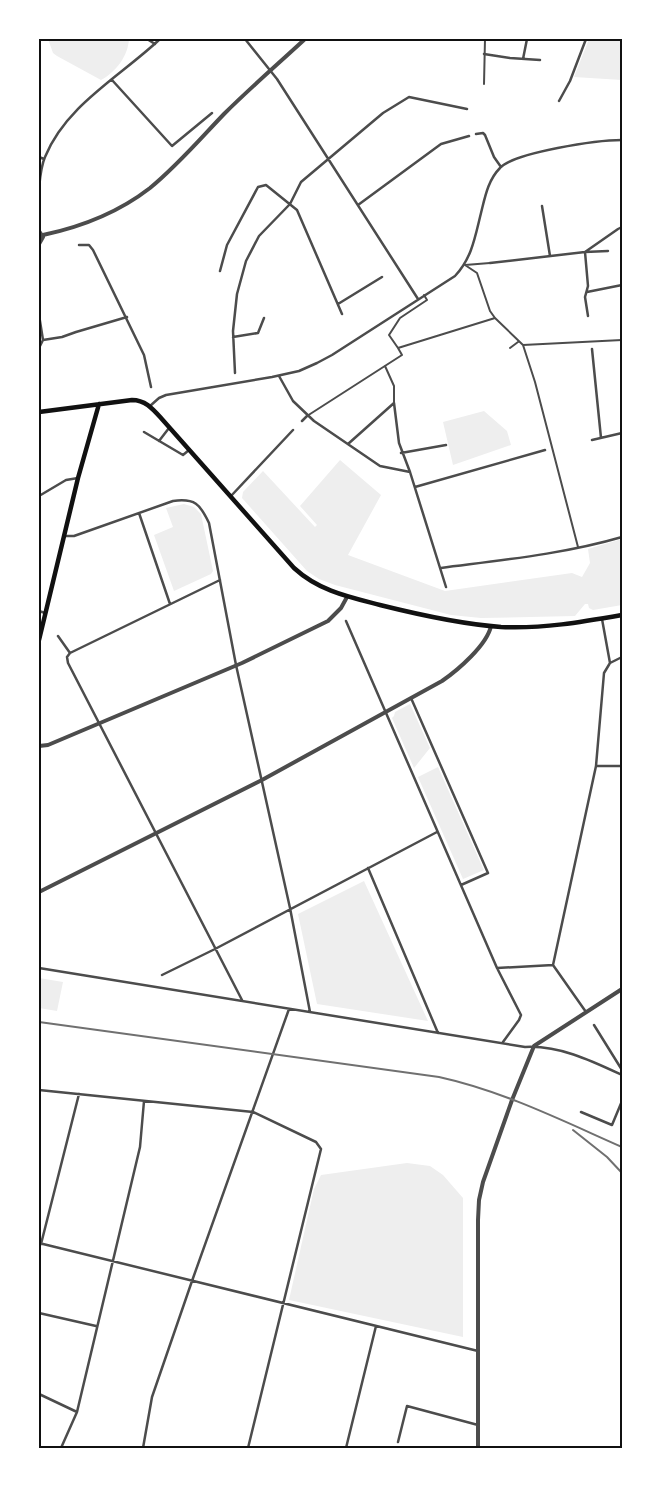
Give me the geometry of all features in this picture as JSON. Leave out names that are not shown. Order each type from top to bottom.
[{"type":"main road","points":[[39,412],[135,400],[142,401],[150,406],[170,427],[230,497],[300,573],[322,588],[427,616],[491,626],[537,627],[592,621],[622,615]]},
{"type":"main road","points":[[39,640],[78,478],[100,404]]},
{"type":"street","points":[[147,39],[155,44]]},
{"type":"street","points":[[39,188],[44,159],[60,129],[70,117],[160,39]]},
{"type":"street","points":[[245,39],[270,70],[418,299]]},
{"type":"street","points":[[43,235],[71,228],[101,217],[131,201],[150,188],[270,70],[305,39]]},
{"type":"street","points":[[484,84],[485,39]]},
{"type":"street","points":[[523,59],[527,39]]},
{"type":"street","points":[[559,101],[570,81],[586,39]]},
{"type":"street","points":[[484,54],[540,60]]},
{"type":"street","points":[[112,80],[172,146],[212,113]]},
{"type":"street","points":[[235,373],[233,337],[238,294],[246,261],[259,236],[290,204],[302,182],[383,113],[409,97],[467,109]]},
{"type":"street","points":[[476,134],[483,133],[485,135],[494,157],[501,167]]},
{"type":"street","points":[[358,205],[441,144],[469,136]]},
{"type":"street","points":[[150,406],[166,395],[278,376],[298,371],[332,355],[455,276],[465,265],[473,247],[487,190],[493,177],[501,167],[512,160],[528,155],[561,148],[622,140]]},
{"type":"street","points":[[39,157],[44,159]]},
{"type":"street","points":[[220,271],[227,246],[258,186],[266,185],[297,210],[342,314]]},
{"type":"street","points":[[542,206],[550,256]]},
{"type":"street","points":[[584,252],[622,228]]},
{"type":"street","points":[[39,231],[43,235]]},
{"type":"street","points":[[39,244],[42,241],[43,235]]},
{"type":"street","points":[[78,245],[89,245],[93,250],[144,355],[152,387]]},
{"type":"street","points":[[465,265],[608,251]]},
{"type":"street","points":[[584,252],[588,286],[585,297],[588,316]]},
{"type":"street","points":[[465,265],[477,273],[490,312],[523,345],[578,547]]},
{"type":"street","points":[[338,304],[382,277]]},
{"type":"street","points":[[586,292],[622,285]]},
{"type":"street","points":[[302,421],[402,355],[389,334],[400,318],[428,300],[424,295]]},
{"type":"street","points":[[39,315],[43,340],[39,348]]},
{"type":"street","points":[[43,340],[62,338],[76,332],[127,318]]},
{"type":"street","points":[[233,337],[258,333],[264,318]]},
{"type":"street","points":[[398,348],[495,318]]},
{"type":"street","points":[[523,345],[622,340]]},
{"type":"street","points":[[510,348],[519,341]]},
{"type":"street","points":[[592,349],[601,438]]},
{"type":"street","points":[[386,366],[394,386],[394,403],[401,453],[410,472],[446,587]]},
{"type":"street","points":[[278,376],[293,402],[307,416],[380,466],[410,472]]},
{"type":"street","points":[[348,444],[394,403]]},
{"type":"street","points":[[160,441],[170,427]]},
{"type":"street","points":[[230,497],[293,430]]},
{"type":"street","points":[[144,432],[182,454],[189,450]]},
{"type":"street","points":[[592,440],[622,433]]},
{"type":"street","points":[[401,453],[446,446]]},
{"type":"street","points":[[415,487],[545,450]]},
{"type":"street","points":[[39,496],[66,480],[78,478]]},
{"type":"street","points":[[64,536],[74,536],[173,501],[185,499],[194,502],[202,509],[208,523],[236,665],[290,908],[310,1012]]},
{"type":"street","points":[[139,512],[170,604]]},
{"type":"street","points":[[441,568],[515,559],[597,544],[622,537]]},
{"type":"street","points":[[220,580],[70,652],[67,661],[242,1000]]},
{"type":"street","points":[[39,746],[48,745],[236,665],[328,621],[340,608],[347,596]]},
{"type":"street","points":[[39,611],[45,613]]},
{"type":"street","points":[[602,619],[610,663]]},
{"type":"street","points":[[346,621],[497,968],[520,1015],[519,1020],[502,1043]]},
{"type":"street","points":[[39,892],[262,780],[452,674],[487,638],[491,626]]},
{"type":"street","points":[[58,636],[70,652]]},
{"type":"street","points":[[586,1012],[553,965],[596,766],[604,673],[610,663],[622,657]]},
{"type":"street","points":[[411,698],[488,873],[461,885]]},
{"type":"street","points":[[596,766],[622,766]]},
{"type":"street","points":[[162,975],[437,832]]},
{"type":"street","points":[[368,868],[438,1033]]},
{"type":"street","points":[[497,968],[553,965]]},
{"type":"street","points":[[39,968],[525,1047],[534,1046],[580,1056],[622,1075]]},
{"type":"street","points":[[478,1448],[479,1200],[483,1182],[534,1046],[622,989]]},
{"type":"street","points":[[142,1448],[152,1397],[290,1009]]},
{"type":"street","points":[[594,1024],[622,1070]]},
{"type":"street","points":[[39,1090],[253,1112],[316,1142],[321,1149],[248,1448]]},
{"type":"street","points":[[79,1094],[40,1244],[478,1351]]},
{"type":"street","points":[[61,1448],[77,1412],[140,1147],[144,1101]]},
{"type":"street","points":[[581,1112],[612,1125],[622,1102]]},
{"type":"street","points":[[39,1313],[96,1326]]},
{"type":"street","points":[[346,1448],[376,1326]]},
{"type":"street","points":[[39,1394],[77,1412]]},
{"type":"street","points":[[398,1442],[406,1406],[478,1426]]},
{"type":"shaded area","points":[[48,39],[129,39],[124,57],[120,63],[112,73],[101,80],[53,53]]},
{"type":"shaded area","points":[[589,39],[622,39],[622,80],[574,77]]},
{"type":"shaded area","points":[[484,411],[507,431],[511,445],[453,465],[443,422]]},
{"type":"shaded area","points":[[340,460],[381,495],[348,555],[445,591],[572,573],[582,577],[590,563],[588,549],[622,539],[622,605],[593,610],[589,608],[588,604],[585,604],[575,616],[481,618],[451,615],[335,585],[319,579],[307,571],[242,498],[243,492],[263,471],[315,527],[317,525],[300,506]]},
{"type":"shaded area","points":[[184,504],[194,507],[201,514],[213,571],[211,574],[174,591],[154,535],[173,527],[166,508]]},
{"type":"shaded area","points":[[410,704],[430,748],[414,768],[392,718],[395,712]]},
{"type":"shaded area","points":[[438,767],[484,870],[463,879],[418,777]]},
{"type":"shaded area","points":[[364,881],[428,1021],[317,1004],[298,914]]},
{"type":"shaded area","points":[[39,978],[63,982],[57,1011],[39,1008]]},
{"type":"shaded area","points":[[407,1163],[430,1166],[443,1175],[463,1198],[463,1337],[289,1300],[314,1189],[321,1175]]},
{"type":"railway","points":[[39,1022],[439,1077],[509,1098],[622,1147]]},
{"type":"railway","points":[[573,1130],[607,1157],[622,1173]]}]
